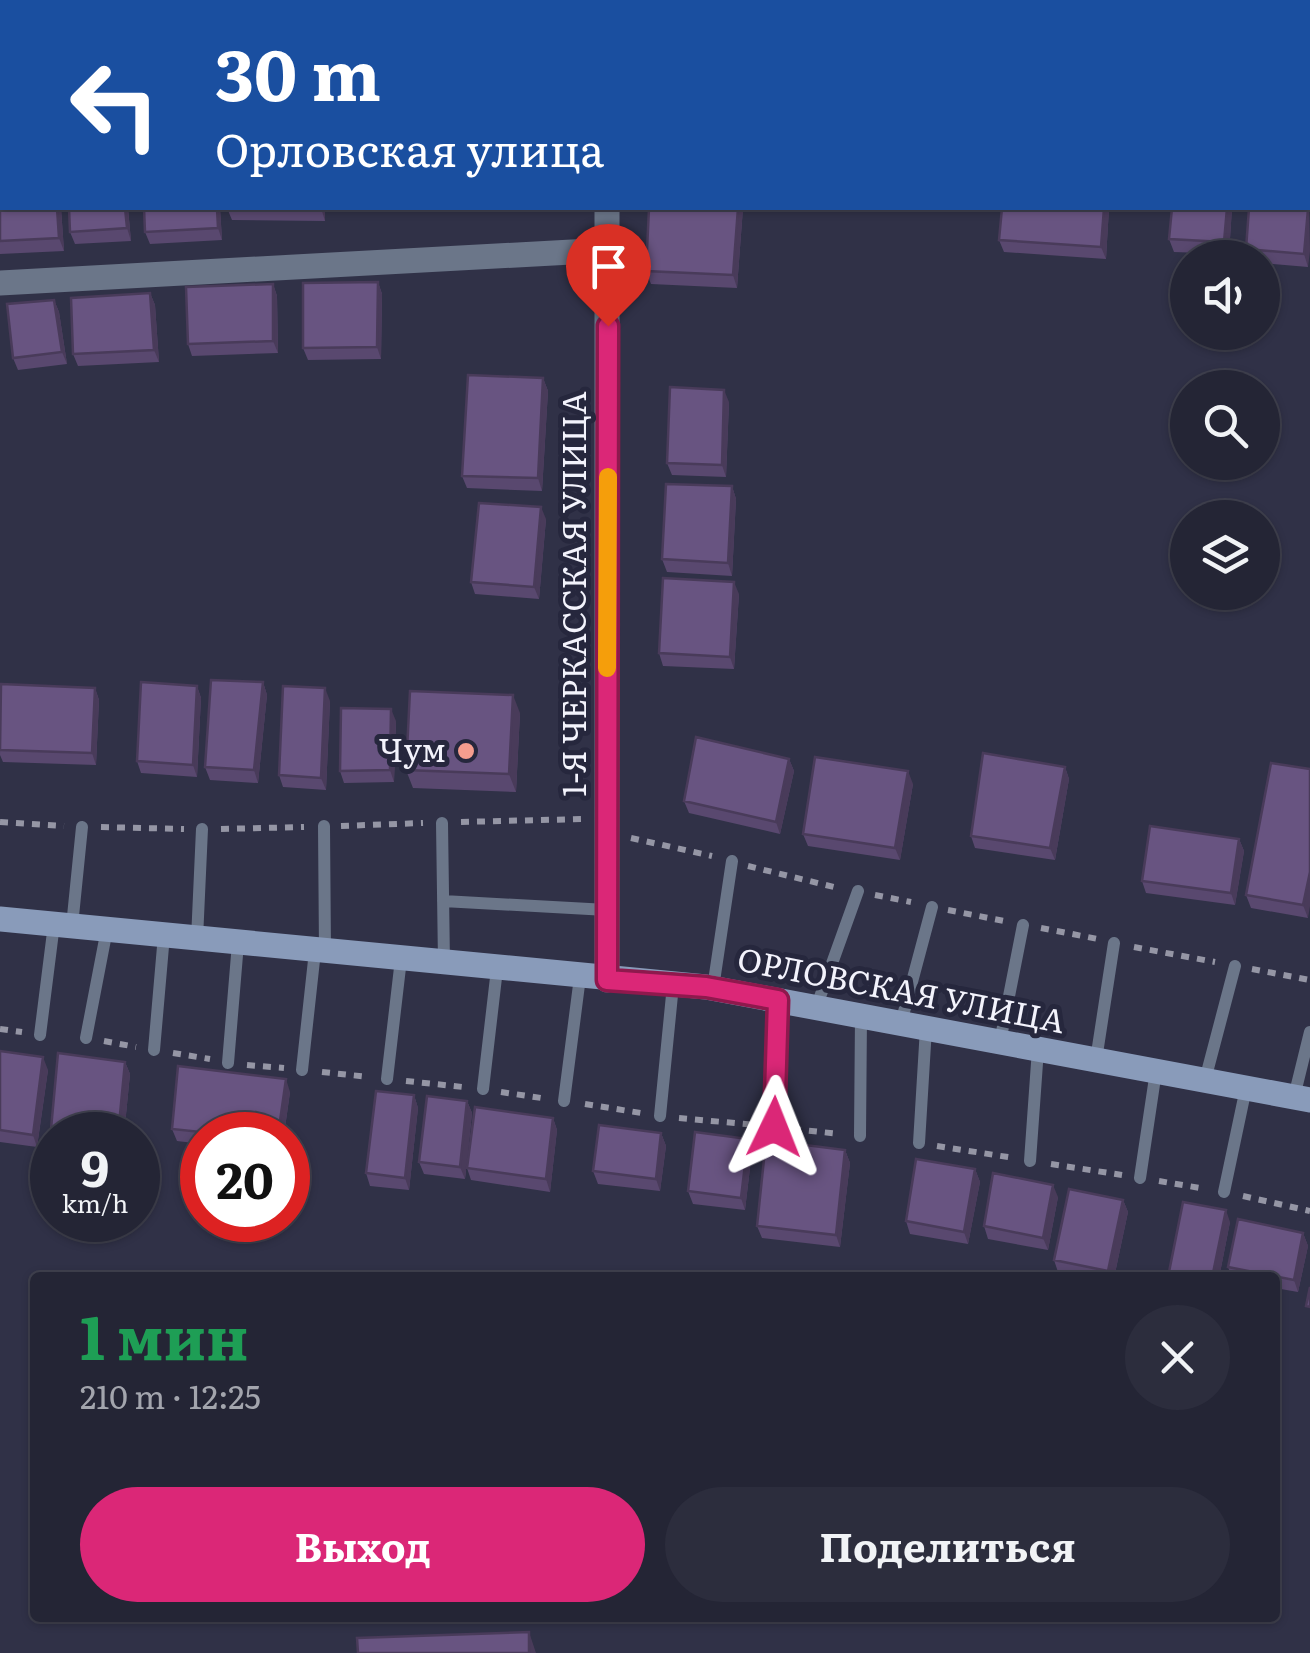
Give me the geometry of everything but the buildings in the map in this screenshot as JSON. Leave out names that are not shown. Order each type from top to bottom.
[{"type":"main road","name":"ОРЛОВСКАЯ УЛИЦА","points":[[0,919],[713,988],[1302,1099]]},
{"type":"street","name":"1-Я ЧЕРКАССКАЯ УЛИЦА","points":[[607,980],[608,210]]},
{"type":"street","points":[[0,283],[608,250]]},
{"type":"lane","points":[[442,822],[444,964]]},
{"type":"lane","points":[[302,1070],[320,951],[324,826]]},
{"type":"lane","points":[[40,1035],[82,827]]},
{"type":"lane","points":[[197,939],[202,829]]},
{"type":"lane","points":[[713,988],[732,862]]},
{"type":"lane","points":[[816,1008],[858,892]]},
{"type":"lane","points":[[443,901],[607,910]]},
{"type":"lane","points":[[919,1143],[914,1026],[932,906]]},
{"type":"lane","points":[[1000,1042],[1023,924]]},
{"type":"lane","points":[[86,1038],[106,929]]},
{"type":"lane","points":[[154,1050],[164,936]]},
{"type":"lane","points":[[228,1063],[238,943]]},
{"type":"lane","points":[[1096,1060],[1114,943]]},
{"type":"lane","points":[[387,1079],[401,959]]},
{"type":"lane","points":[[1205,1080],[1236,966]]},
{"type":"lane","points":[[483,1089],[497,969]]},
{"type":"lane","points":[[564,1101],[580,977]]},
{"type":"lane","points":[[660,1116],[674,985]]},
{"type":"lane","points":[[774,1127],[778,1000]]},
{"type":"lane","points":[[860,1136],[861,1016]]},
{"type":"lane","points":[[1302,1099],[1310,1032]]},
{"type":"lane","points":[[1030,1161],[1038,1050]]},
{"type":"lane","points":[[1140,1178],[1156,1071]]},
{"type":"lane","points":[[1224,1192],[1246,1088]]},
{"type":"path","points":[[607,836],[654,841],[858,892],[1310,980]]},
{"type":"slow traffic","points":[[607,668],[608,477]]},
{"type":"place","name":"Чум","points":[[466,751]]},
{"type":"route","points":[[608,326],[607,980],[706,987],[778,1000],[774,1127]]}]
